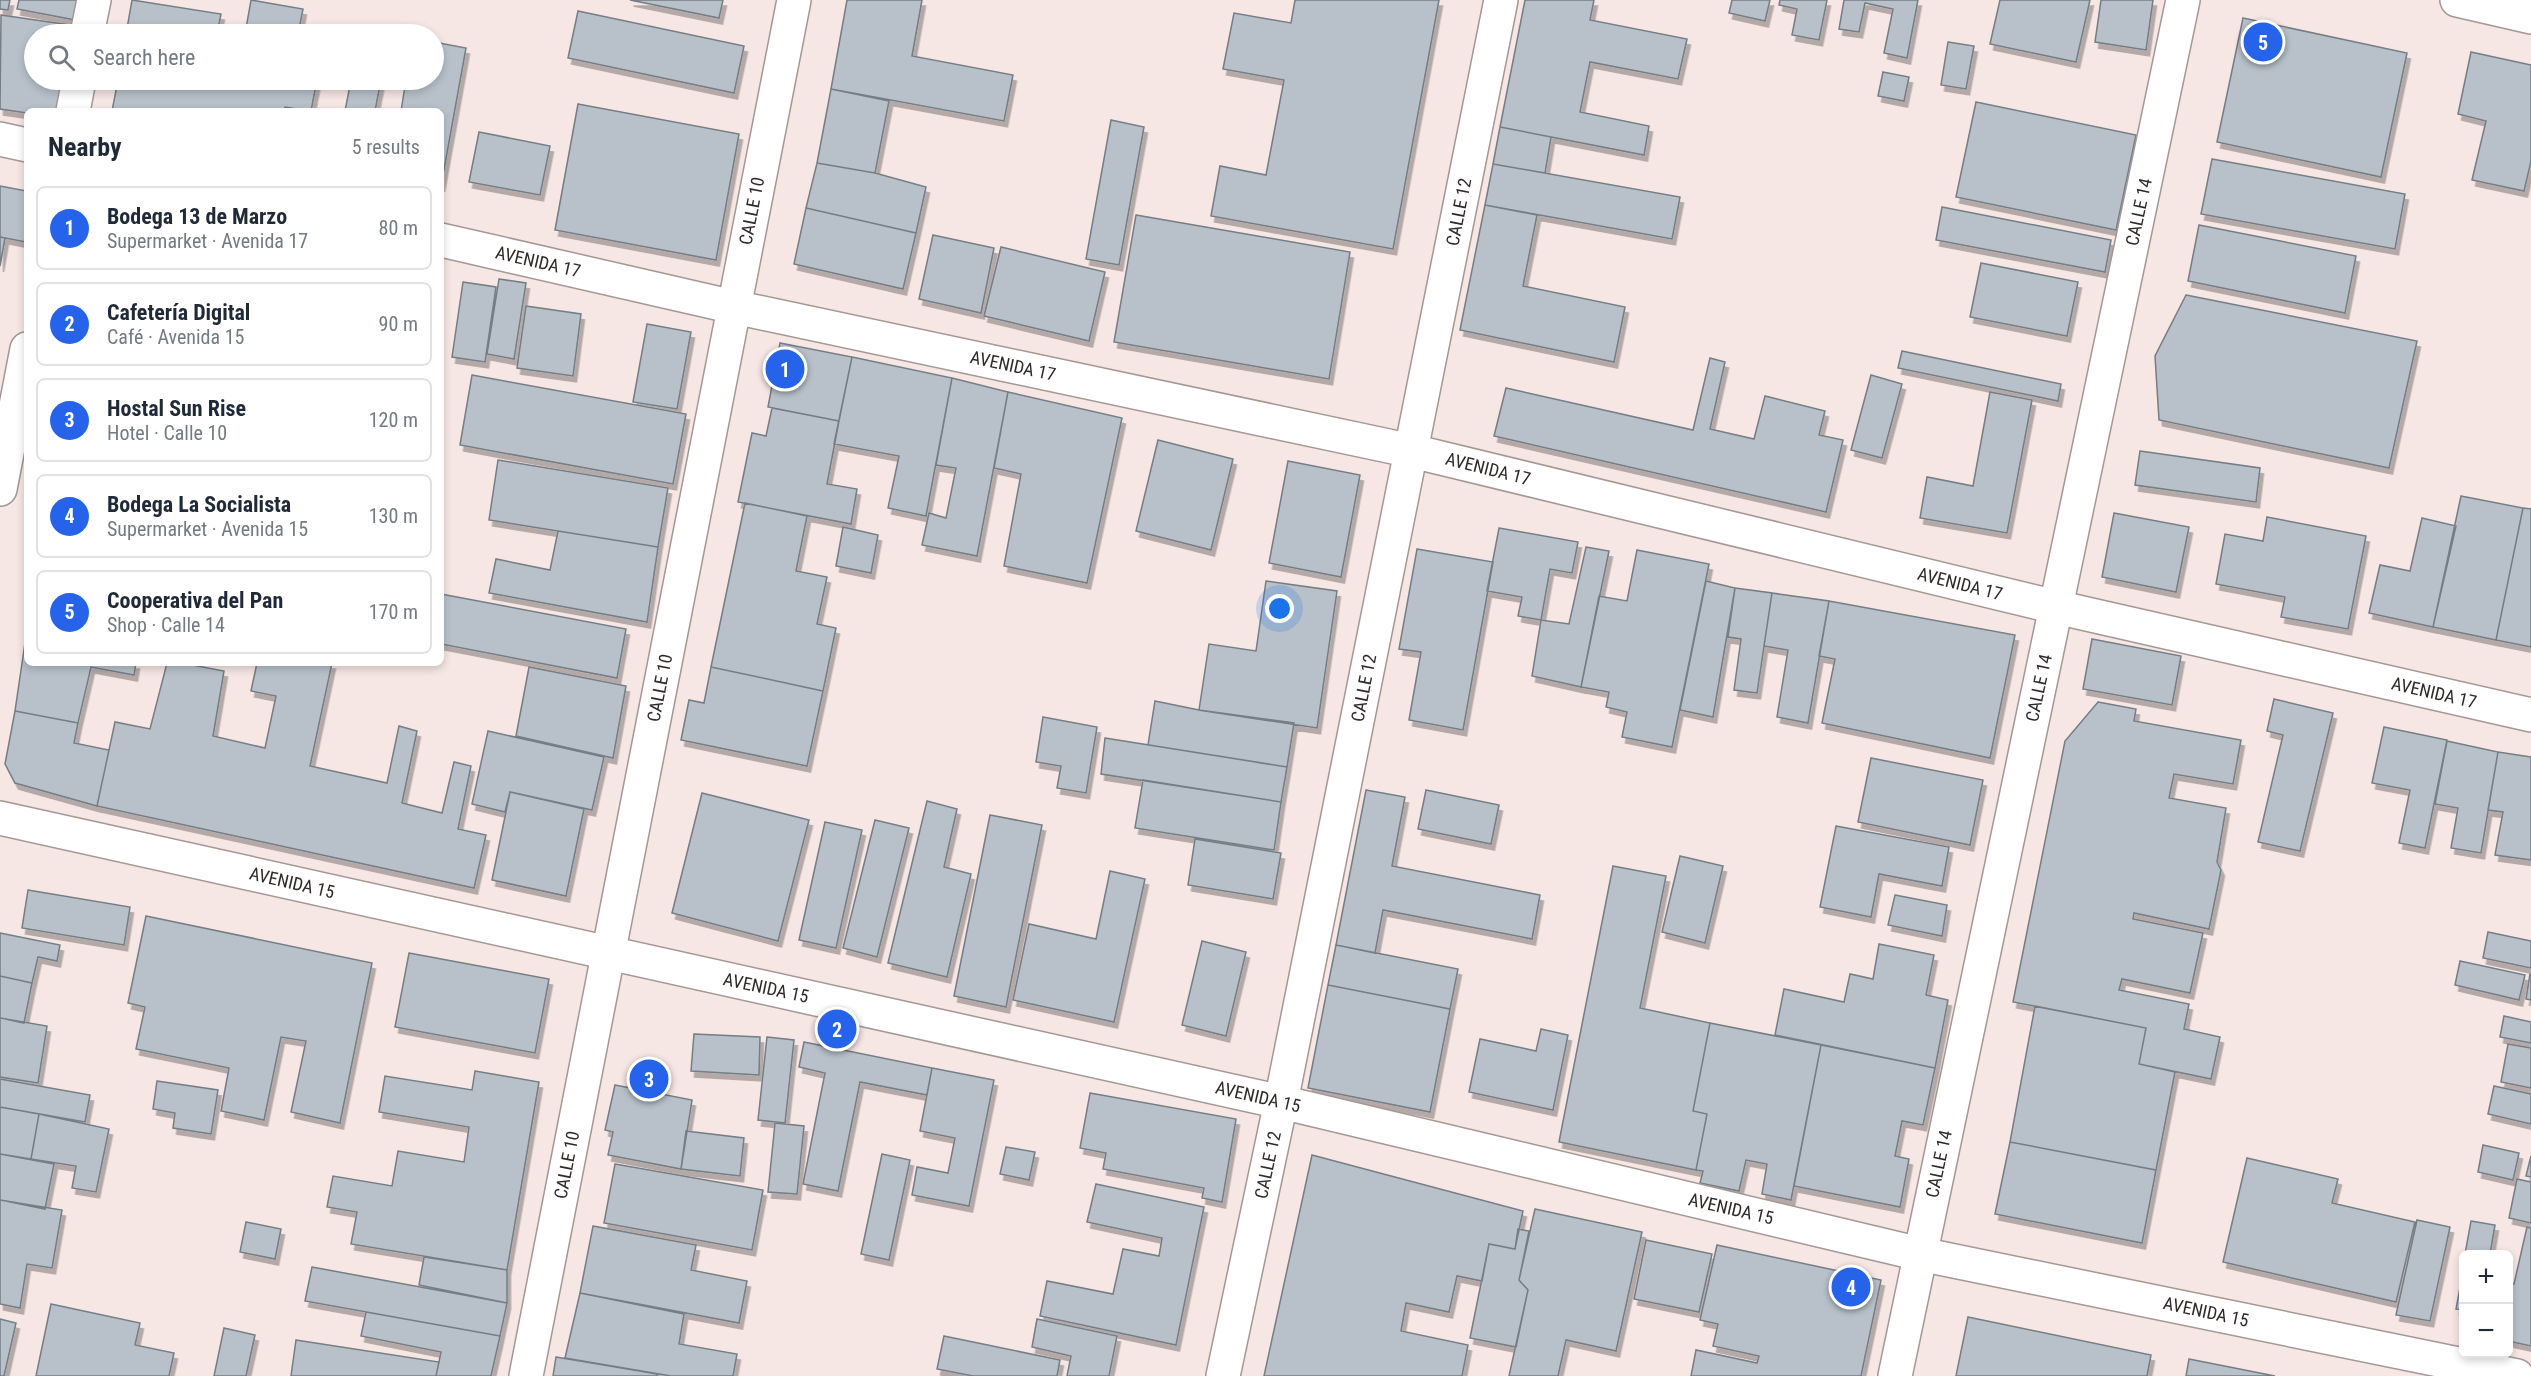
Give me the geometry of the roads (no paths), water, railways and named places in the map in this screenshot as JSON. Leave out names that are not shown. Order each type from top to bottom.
[{"type":"street","points":[[89,24],[94,0]]},
{"type":"street","name":"CALLE 10","points":[[526,1376],[794,0]]},
{"type":"street","name":"CALLE 12","points":[[1223,1376],[1281,1102],[1502,0]]},
{"type":"street","name":"CALLE 14","points":[[1895,1376],[2183,0]]},
{"type":"street","points":[[2457,0],[2531,16]]},
{"type":"street","points":[[74,108],[77,90]]},
{"type":"street","points":[[0,139],[24,144]]},
{"type":"street","name":"AVENIDA 17","points":[[444,241],[734,307],[1412,451],[2056,607],[2531,715]]},
{"type":"street","points":[[0,489],[24,365]]},
{"type":"street","name":"AVENIDA 15","points":[[0,818],[1281,1102],[1920,1254],[2517,1376]]},
{"type":"place","name":"Cooperativa del Pan","points":[[2263,42]]},
{"type":"place","name":"Bodega 13 de Marzo","points":[[785,369]]},
{"type":"place","name":"Cafetería Digital","points":[[837,1029]]},
{"type":"place","name":"Hostal Sun Rise","points":[[649,1079]]},
{"type":"place","name":"Bodega La Socialista","points":[[1851,1287]]}]
